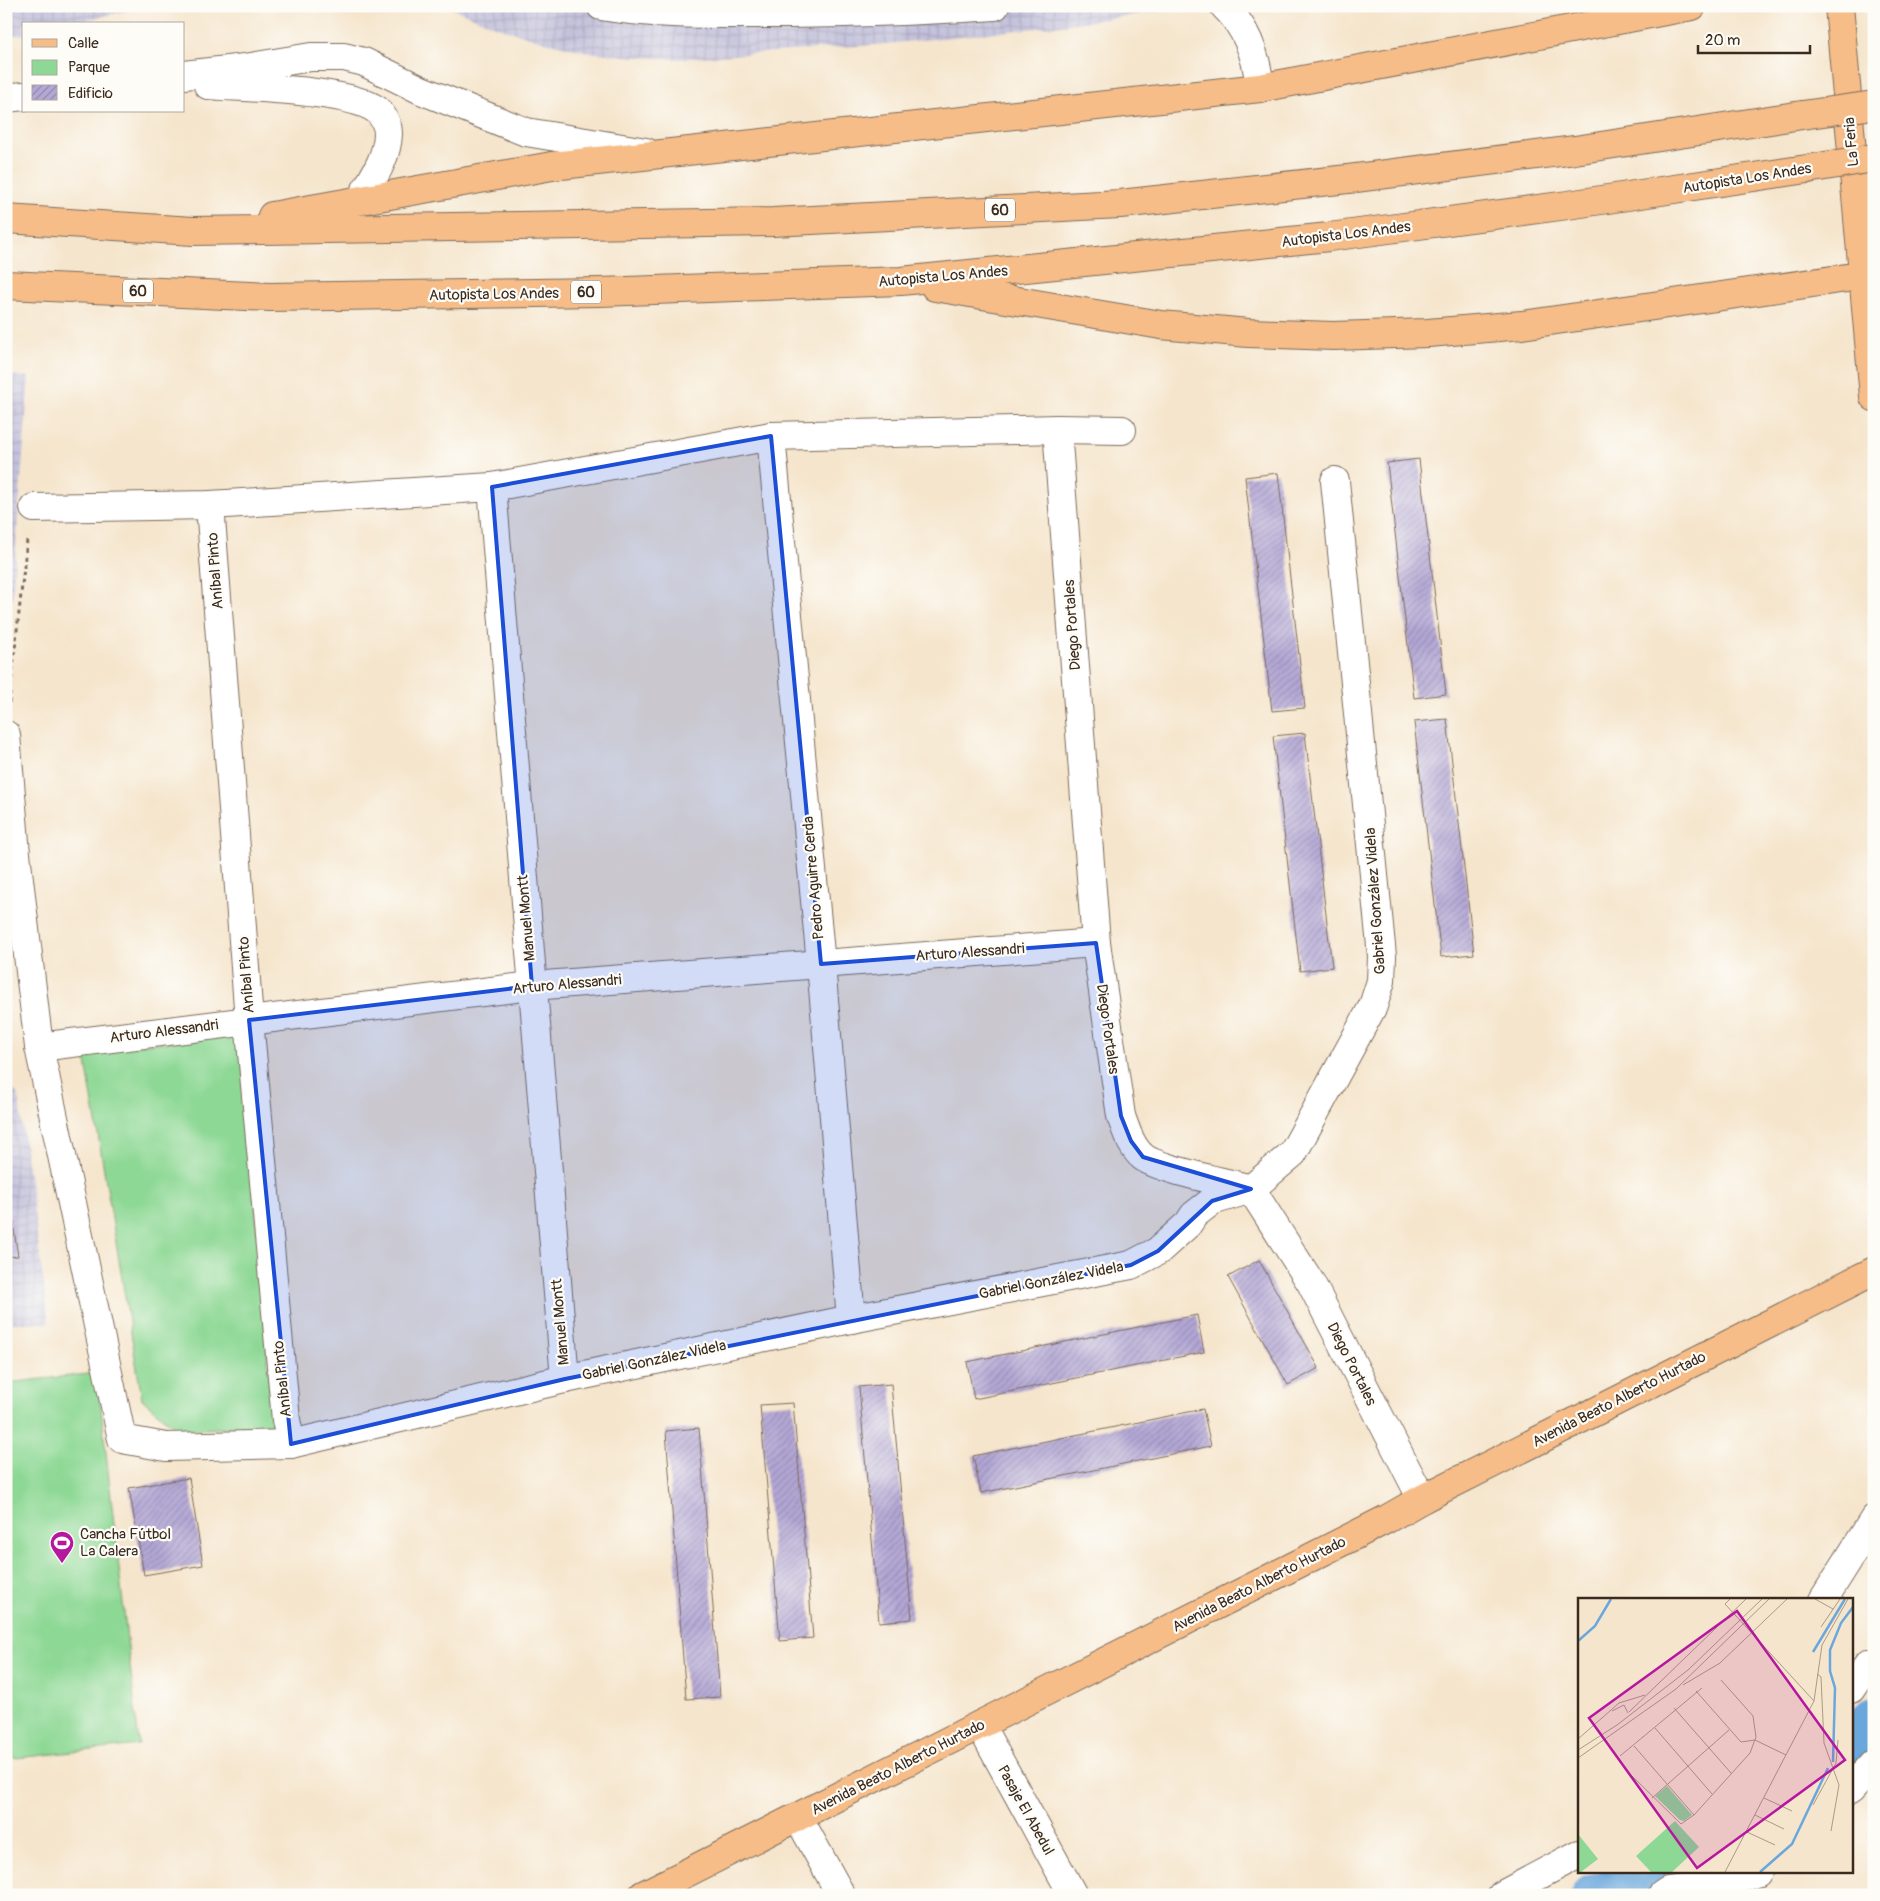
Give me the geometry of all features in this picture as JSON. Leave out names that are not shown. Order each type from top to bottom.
[{"type":"main road","points":[[193,231],[552,166],[1260,88],[1692,6]]},
{"type":"main road","name":"La Feria","points":[[1839,6],[1868,275],[1874,397]]},
{"type":"main road","name":"60","points":[[6,219],[193,231],[774,222],[1120,204],[1348,179],[1576,150],[1874,105]]},
{"type":"main road","name":"Autopista Los Andes","points":[[6,285],[280,297],[590,292],[901,281],[1328,236],[1568,205],[1874,158]]},
{"type":"main road","points":[[901,281],[1161,325],[1248,333],[1333,336],[1428,334],[1522,325],[1868,275]]},
{"type":"main road","name":"Avenida Beato Alberto Hurtado","points":[[643,1895],[1874,1271]]},
{"type":"street","points":[[600,6],[629,11],[730,14],[840,14],[995,6]]},
{"type":"street","points":[[1224,6],[1240,25],[1251,44],[1258,65],[1260,88]]},
{"type":"street","points":[[185,75],[245,68],[311,57],[344,57],[364,62],[421,90],[526,132],[654,154]]},
{"type":"street","points":[[185,84],[310,92],[358,101],[375,109],[384,117],[388,132],[384,159],[360,200]]},
{"type":"street","points":[[6,98],[22,96]]},
{"type":"street","points":[[34,508],[210,505],[492,487],[771,436],[1057,429],[1122,430]]},
{"type":"street","name":"Diego Portales","points":[[1057,429],[1096,943],[1121,1116],[1130,1141],[1144,1157],[1172,1168],[1251,1189],[1310,1283],[1422,1499]]},
{"type":"street","name":"Pedro Aguirre Cerda","points":[[771,436],[821,964],[851,1319]]},
{"type":"street","name":"Gabriel González Videla","points":[[39,1047],[122,1439],[166,1447],[291,1444],[565,1379],[851,1319],[1131,1265],[1158,1251],[1188,1224],[1194,1215],[1212,1201],[1251,1189],[1293,1153],[1373,1006],[1381,981],[1382,956],[1335,480]]},
{"type":"street","name":"Manuel Montt","points":[[492,487],[565,1379]]},
{"type":"street","name":"Aníbal Pinto","points":[[210,505],[249,1020],[286,1420],[291,1444]]},
{"type":"street","points":[[7,723],[16,854],[39,1047]]},
{"type":"street","name":"Arturo Alessandri","points":[[39,1047],[532,986],[1096,943]]},
{"type":"street","points":[[1824,1598],[1874,1519]]},
{"type":"street","points":[[1852,1688],[1868,1664]]},
{"type":"street","name":"Pasaje El Abedul","points":[[980,1725],[1073,1895]]},
{"type":"street","points":[[1852,1789],[1874,1764]]},
{"type":"street","points":[[798,1817],[841,1895]]},
{"type":"street","points":[[1502,1895],[1578,1855]]},
{"type":"street","points":[[1662,1895],[1668,1891],[1724,1884],[1752,1874]]},
{"type":"path","points":[[7,723],[24,554],[34,508]]},
{"type":"highlighted area","points":[[771,436],[821,964],[1096,943],[1121,1116],[1131,1141],[1143,1157],[1251,1189],[1212,1201],[1158,1251],[1131,1265],[565,1379],[291,1444],[249,1020],[532,986],[492,487]]},
{"type":"shaded area","points":[[6,6],[148,6],[77,22],[22,22],[22,34],[6,36]]},
{"type":"shaded area","points":[[447,6],[1199,6],[1047,27],[886,44],[679,59],[589,52],[545,42],[497,27]]},
{"type":"shaded area","points":[[6,375],[29,377],[6,677]]},
{"type":"shaded area","points":[[6,1085],[18,1094],[49,1323],[6,1323]]},
{"type":"green space","points":[[241,1035],[273,1426],[178,1430],[142,1399],[84,1050]]},
{"type":"green space","name":"Cancha Fútbol La Calera","points":[[97,1373],[139,1745],[6,1759],[6,1383]]},
{"type":"building","points":[[1419,459],[1446,694],[1414,698],[1387,463]]},
{"type":"building","points":[[1278,473],[1305,708],[1272,711],[1245,477]]},
{"type":"building","points":[[1447,719],[1474,954],[1441,957],[1414,722]]},
{"type":"building","points":[[1305,733],[1332,967],[1300,971],[1273,736]]},
{"type":"building","points":[[12,1217],[18,1256],[6,1257],[6,1218]]},
{"type":"building","points":[[1259,1260],[1319,1368],[1288,1385],[1228,1277]]},
{"type":"building","points":[[1197,1315],[1204,1352],[974,1399],[967,1362]]},
{"type":"building","points":[[891,1384],[912,1619],[879,1622],[859,1387]]},
{"type":"building","points":[[793,1403],[813,1638],[780,1641],[760,1405]]},
{"type":"building","points":[[1203,1409],[1211,1446],[981,1493],[973,1456]]},
{"type":"building","points":[[699,1428],[720,1697],[686,1699],[666,1431]]},
{"type":"building","points":[[189,1478],[203,1565],[144,1575],[129,1488]]},
{"type":"waterway","points":[[1852,1743],[1874,1717]]},
{"type":"waterway","points":[[1591,1895],[1655,1874]]},
{"type":"place","name":"Cancha Fútbol La Calera","points":[[62,1564]]}]
